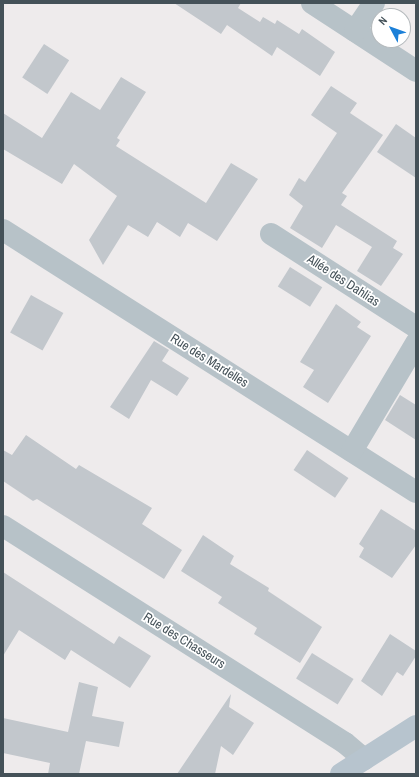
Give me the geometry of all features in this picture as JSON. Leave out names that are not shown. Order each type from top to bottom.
[{"type":"street","points":[[312,3],[416,71]]},
{"type":"street","points":[[355,31],[374,3]]},
{"type":"street","name":"Rue des Mardelles","points":[[3,230],[416,492]]},
{"type":"street","name":"Allée des Dahlias","points":[[271,234],[416,327]]},
{"type":"street","points":[[352,451],[416,343]]},
{"type":"street","name":"Rue des Chasseurs","points":[[3,526],[345,743],[364,759]]},
{"type":"street","points":[[341,774],[416,726]]},
{"type":"building","points":[[174,3],[241,3],[238,8],[260,22],[263,17],[275,24],[277,20],[299,34],[302,29],[335,52],[320,76],[277,47],[272,56],[227,25],[221,34]]},
{"type":"building","points":[[44,44],[69,60],[47,94],[22,78]]},
{"type":"building","points":[[121,77],[146,92],[117,138],[120,140],[116,146],[206,203],[231,163],[258,179],[217,241],[188,223],[180,237],[157,222],[148,237],[128,225],[103,265],[89,240],[117,196],[74,164],[62,184],[3,149],[3,113],[42,138],[71,92],[100,110]]},
{"type":"building","points":[[331,86],[357,103],[350,113],[383,135],[342,193],[347,196],[341,205],[397,241],[393,248],[403,254],[381,286],[357,271],[372,247],[336,225],[322,248],[290,228],[303,206],[289,195],[299,178],[305,182],[337,133],[311,115]]},
{"type":"building","points":[[396,124],[416,138],[416,178],[377,152]]},
{"type":"building","points":[[290,267],[322,287],[310,307],[278,287]]},
{"type":"building","points":[[31,295],[63,313],[43,351],[10,333]]},
{"type":"building","points":[[336,304],[361,322],[357,327],[371,336],[328,403],[303,387],[314,370],[300,362]]},
{"type":"building","points":[[154,341],[169,350],[162,361],[189,378],[177,396],[151,380],[129,419],[110,407]]},
{"type":"building","points":[[400,395],[416,405],[416,440],[385,420]]},
{"type":"building","points":[[26,435],[76,469],[79,465],[152,508],[142,524],[182,550],[164,579],[37,499],[33,501],[3,481],[3,450],[12,455]]},
{"type":"building","points":[[307,450],[348,478],[335,498],[294,470]]},
{"type":"building","points":[[381,509],[416,531],[416,545],[392,578],[359,557],[364,548],[359,544]]},
{"type":"building","points":[[203,535],[234,556],[230,564],[269,588],[268,591],[322,627],[300,663],[254,634],[257,628],[218,603],[222,597],[181,571]]},
{"type":"building","points":[[3,572],[114,644],[119,636],[151,656],[130,688],[71,650],[65,660],[19,630],[3,656]]},
{"type":"building","points":[[390,634],[416,651],[416,656],[403,676],[397,672],[382,696],[361,681]]},
{"type":"building","points":[[312,653],[354,679],[338,704],[296,678]]},
{"type":"building","points":[[79,682],[98,687],[92,716],[124,722],[119,747],[86,741],[79,774],[48,774],[50,763],[3,753],[3,718],[68,732]]},
{"type":"building","points":[[231,694],[229,707],[254,723],[233,755],[221,746],[215,774],[177,774]]}]
